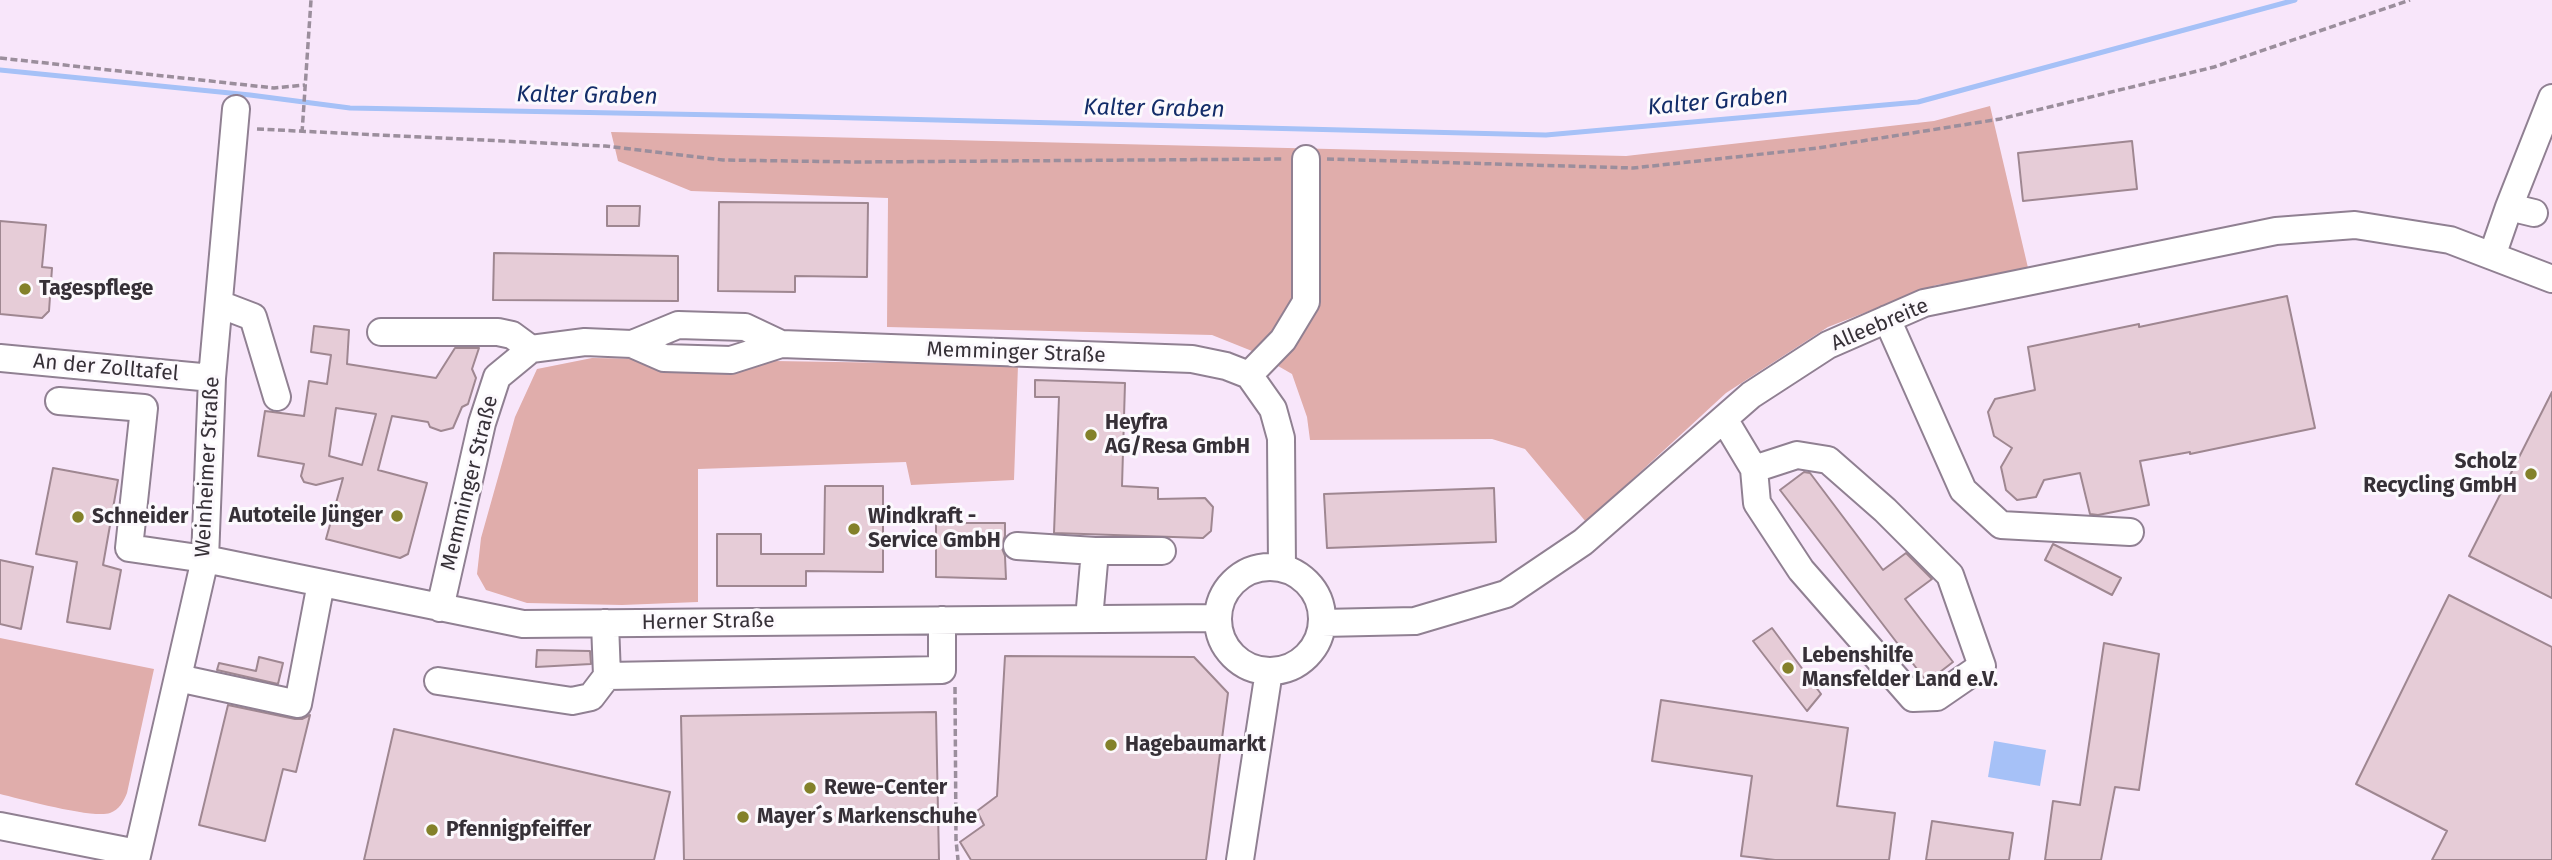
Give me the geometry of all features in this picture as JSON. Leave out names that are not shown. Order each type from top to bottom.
[{"type":"street","points":[[2492,256],[2522,210],[2552,98]]},
{"type":"street","name":"Weinheimer Straße","points":[[136,856],[205,559],[212,377],[235,118]]},
{"type":"street","points":[[1282,568],[1280,438],[1273,409],[1250,376],[1283,340],[1306,302],[1306,159]]},
{"type":"street","name":"Alleebreite","points":[[1322,623],[1415,621],[1506,594],[1583,542],[1751,395],[1828,345],[1924,303],[2276,231],[2355,225],[2450,240],[2552,279]]},
{"type":"street","points":[[219,304],[253,317],[277,397]]},
{"type":"street","points":[[1887,320],[1964,490],[2001,526],[2130,532]]},
{"type":"street","name":"Memminger Straße","points":[[440,608],[482,423],[497,377],[531,349],[585,342],[632,344],[678,326],[745,327],[780,344],[1192,359],[1226,366],[1250,376]]},
{"type":"street","points":[[381,332],[498,332],[512,335],[531,349]]},
{"type":"street","name":"An der Zolltafel","points":[[0,358],[212,377]]},
{"type":"street","name":"Herner Straße","points":[[59,401],[144,408],[129,548],[205,559],[523,624],[1217,618]]},
{"type":"street","points":[[1724,419],[1754,469],[1757,503],[1801,570],[1913,698],[1937,697],[1982,666],[1950,575],[1885,510],[1828,460],[1797,455],[1754,469]]},
{"type":"street","points":[[1017,546],[1095,551],[1162,551]]},
{"type":"street","points":[[1089,618],[1095,551]]},
{"type":"street","points":[[1268,566],[1282,568],[1296,573],[1316,594],[1321,608],[1319,638],[1305,657],[1284,669],[1255,669],[1242,664],[1232,655],[1219,631],[1217,618],[1224,592],[1243,573],[1268,566]]},
{"type":"street","points":[[178,678],[298,704],[321,583]]},
{"type":"street","points":[[607,676],[942,670],[942,620]]},
{"type":"street","points":[[438,681],[572,701],[591,696],[607,676],[605,623]]},
{"type":"street","points":[[1240,860],[1269,671]]},
{"type":"street","points":[[0,826],[136,856]]},
{"type":"path","points":[[302,133],[311,0]]},
{"type":"path","points":[[235,118],[302,133],[605,146],[749,160],[856,162],[1306,159],[1633,168],[1818,148],[2000,119],[2214,67],[2410,0]]},
{"type":"path","points":[[0,58],[274,88],[305,85]]},
{"type":"path","points":[[955,675],[958,860]]},
{"type":"shaded area","points":[[1990,106],[2029,272],[1936,285],[1828,327],[1726,393],[1586,522],[1525,449],[1492,439],[1310,440],[1307,417],[1292,374],[1252,351],[1212,335],[887,327],[888,198],[691,191],[618,161],[611,132],[1626,156],[1934,121]]},
{"type":"shaded area","points":[[592,358],[1018,365],[1014,480],[911,485],[906,462],[698,469],[698,602],[622,605],[527,603],[486,590],[477,574],[481,538],[515,417],[537,369]]},
{"type":"shaded area","points":[[0,638],[154,669],[127,793],[116,810],[102,814],[89,813],[0,794]]},
{"type":"water","points":[[1994,741],[2046,750],[2040,786],[1988,777]]},
{"type":"building","points":[[2132,141],[2137,189],[2023,201],[2018,153]]},
{"type":"building","points":[[719,202],[868,203],[867,277],[795,276],[795,292],[718,291]]},
{"type":"building","points":[[607,206],[640,206],[639,226],[607,226]]},
{"type":"building","name":"Tagespflege","points":[[0,221],[46,225],[42,267],[52,268],[49,311],[42,318],[0,314]]},
{"type":"building","points":[[494,253],[678,256],[678,301],[493,300]]},
{"type":"building","points":[[2287,296],[2315,428],[2190,454],[2140,461],[2149,505],[2098,515],[2090,514],[2080,473],[2044,480],[2036,497],[2017,500],[2006,490],[2001,467],[2012,448],[1994,436],[1988,412],[1995,399],[2035,390],[2028,347]]},
{"type":"building","points":[[314,326],[349,330],[347,364],[436,378],[455,348],[479,348],[472,369],[476,378],[468,404],[462,407],[453,428],[441,431],[430,427],[428,422],[392,416],[378,470],[427,483],[408,554],[400,558],[326,539],[343,478],[316,485],[304,482],[301,476],[304,464],[258,456],[265,411],[304,416],[309,381],[327,384],[331,355],[311,352]],"holes":[[[336,408],[376,414],[362,465],[329,456]]]},
{"type":"building","name":"Heyfra AG/Resa GmbH","points":[[1035,380],[1125,383],[1122,486],[1158,488],[1158,499],[1205,498],[1213,507],[1211,531],[1203,538],[1054,533],[1059,397],[1035,397]]},
{"type":"building","name":"Scholz Recycling GmbH","points":[[2552,392],[2552,598],[2469,556]]},
{"type":"building","name":"Schneider","points":[[53,468],[118,480],[103,565],[121,570],[110,629],[67,622],[77,562],[36,554]]},
{"type":"building","points":[[1804,472],[1810,473],[1883,570],[1906,553],[1932,579],[1905,599],[1953,662],[1927,682],[1780,490]]},
{"type":"building","points":[[825,486],[883,486],[883,572],[806,571],[806,586],[717,586],[717,534],[761,534],[761,554],[824,554]]},
{"type":"building","points":[[1494,488],[1496,542],[1327,548],[1324,494]]},
{"type":"building","points":[[936,523],[1005,523],[1005,536],[1001,546],[1005,556],[1006,579],[936,577]]},
{"type":"building","points":[[2053,544],[2121,578],[2112,595],[2045,560]]},
{"type":"building","points":[[0,560],[33,567],[21,629],[0,624]]},
{"type":"building","points":[[2449,595],[2552,647],[2552,860],[2432,860],[2447,831],[2356,784]]},
{"type":"building","name":"Lebenshilfe Mansfelder Land e.V.","points":[[1772,628],[1821,694],[1807,711],[1753,641]]},
{"type":"building","points":[[2104,643],[2159,654],[2139,790],[2115,787],[2101,860],[2045,860],[2053,801],[2080,805]]},
{"type":"building","points":[[537,650],[590,651],[591,664],[536,667]]},
{"type":"building","name":"Hagebaumarkt","points":[[1005,656],[1194,657],[1228,693],[1206,860],[971,860],[960,842],[984,825],[977,811],[997,796]]},
{"type":"building","points":[[259,657],[283,663],[278,684],[217,670],[219,663],[256,671]]},
{"type":"building","points":[[1661,700],[1848,728],[1837,806],[1895,813],[1889,860],[1775,860],[1741,856],[1752,776],[1652,761]]},
{"type":"building","points":[[228,705],[295,719],[310,715],[296,772],[283,769],[265,841],[199,825]]},
{"type":"building","name":"Rewe-Center","points":[[936,712],[939,860],[684,860],[681,716]]},
{"type":"building","points":[[394,729],[670,792],[654,860],[364,860]]},
{"type":"building","points":[[1932,821],[2013,833],[2009,860],[1926,860]]},
{"type":"waterway","name":"Kalter Graben","points":[[0,70],[250,95],[350,108],[1546,135],[1918,102],[2295,0]]},
{"type":"place","name":"Tagespflege","points":[[25,289]]},
{"type":"place","name":"Heyfra AG/Resa GmbH","points":[[1091,435]]},
{"type":"place","name":"Scholz Recycling GmbH","points":[[2531,474]]},
{"type":"place","name":"Autoteile Jünger","points":[[397,516]]},
{"type":"place","name":"Schneider","points":[[78,517]]},
{"type":"place","name":"Windkraft - Service GmbH","points":[[854,529]]},
{"type":"place","name":"Lebenshilfe Mansfelder Land e.V.","points":[[1788,668]]},
{"type":"place","name":"Hagebaumarkt","points":[[1111,745]]},
{"type":"place","name":"Rewe-Center","points":[[810,788]]},
{"type":"place","name":"Mayer´s Markenschuhe","points":[[743,817]]},
{"type":"place","name":"Pfennigpfeiffer","points":[[432,830]]}]
